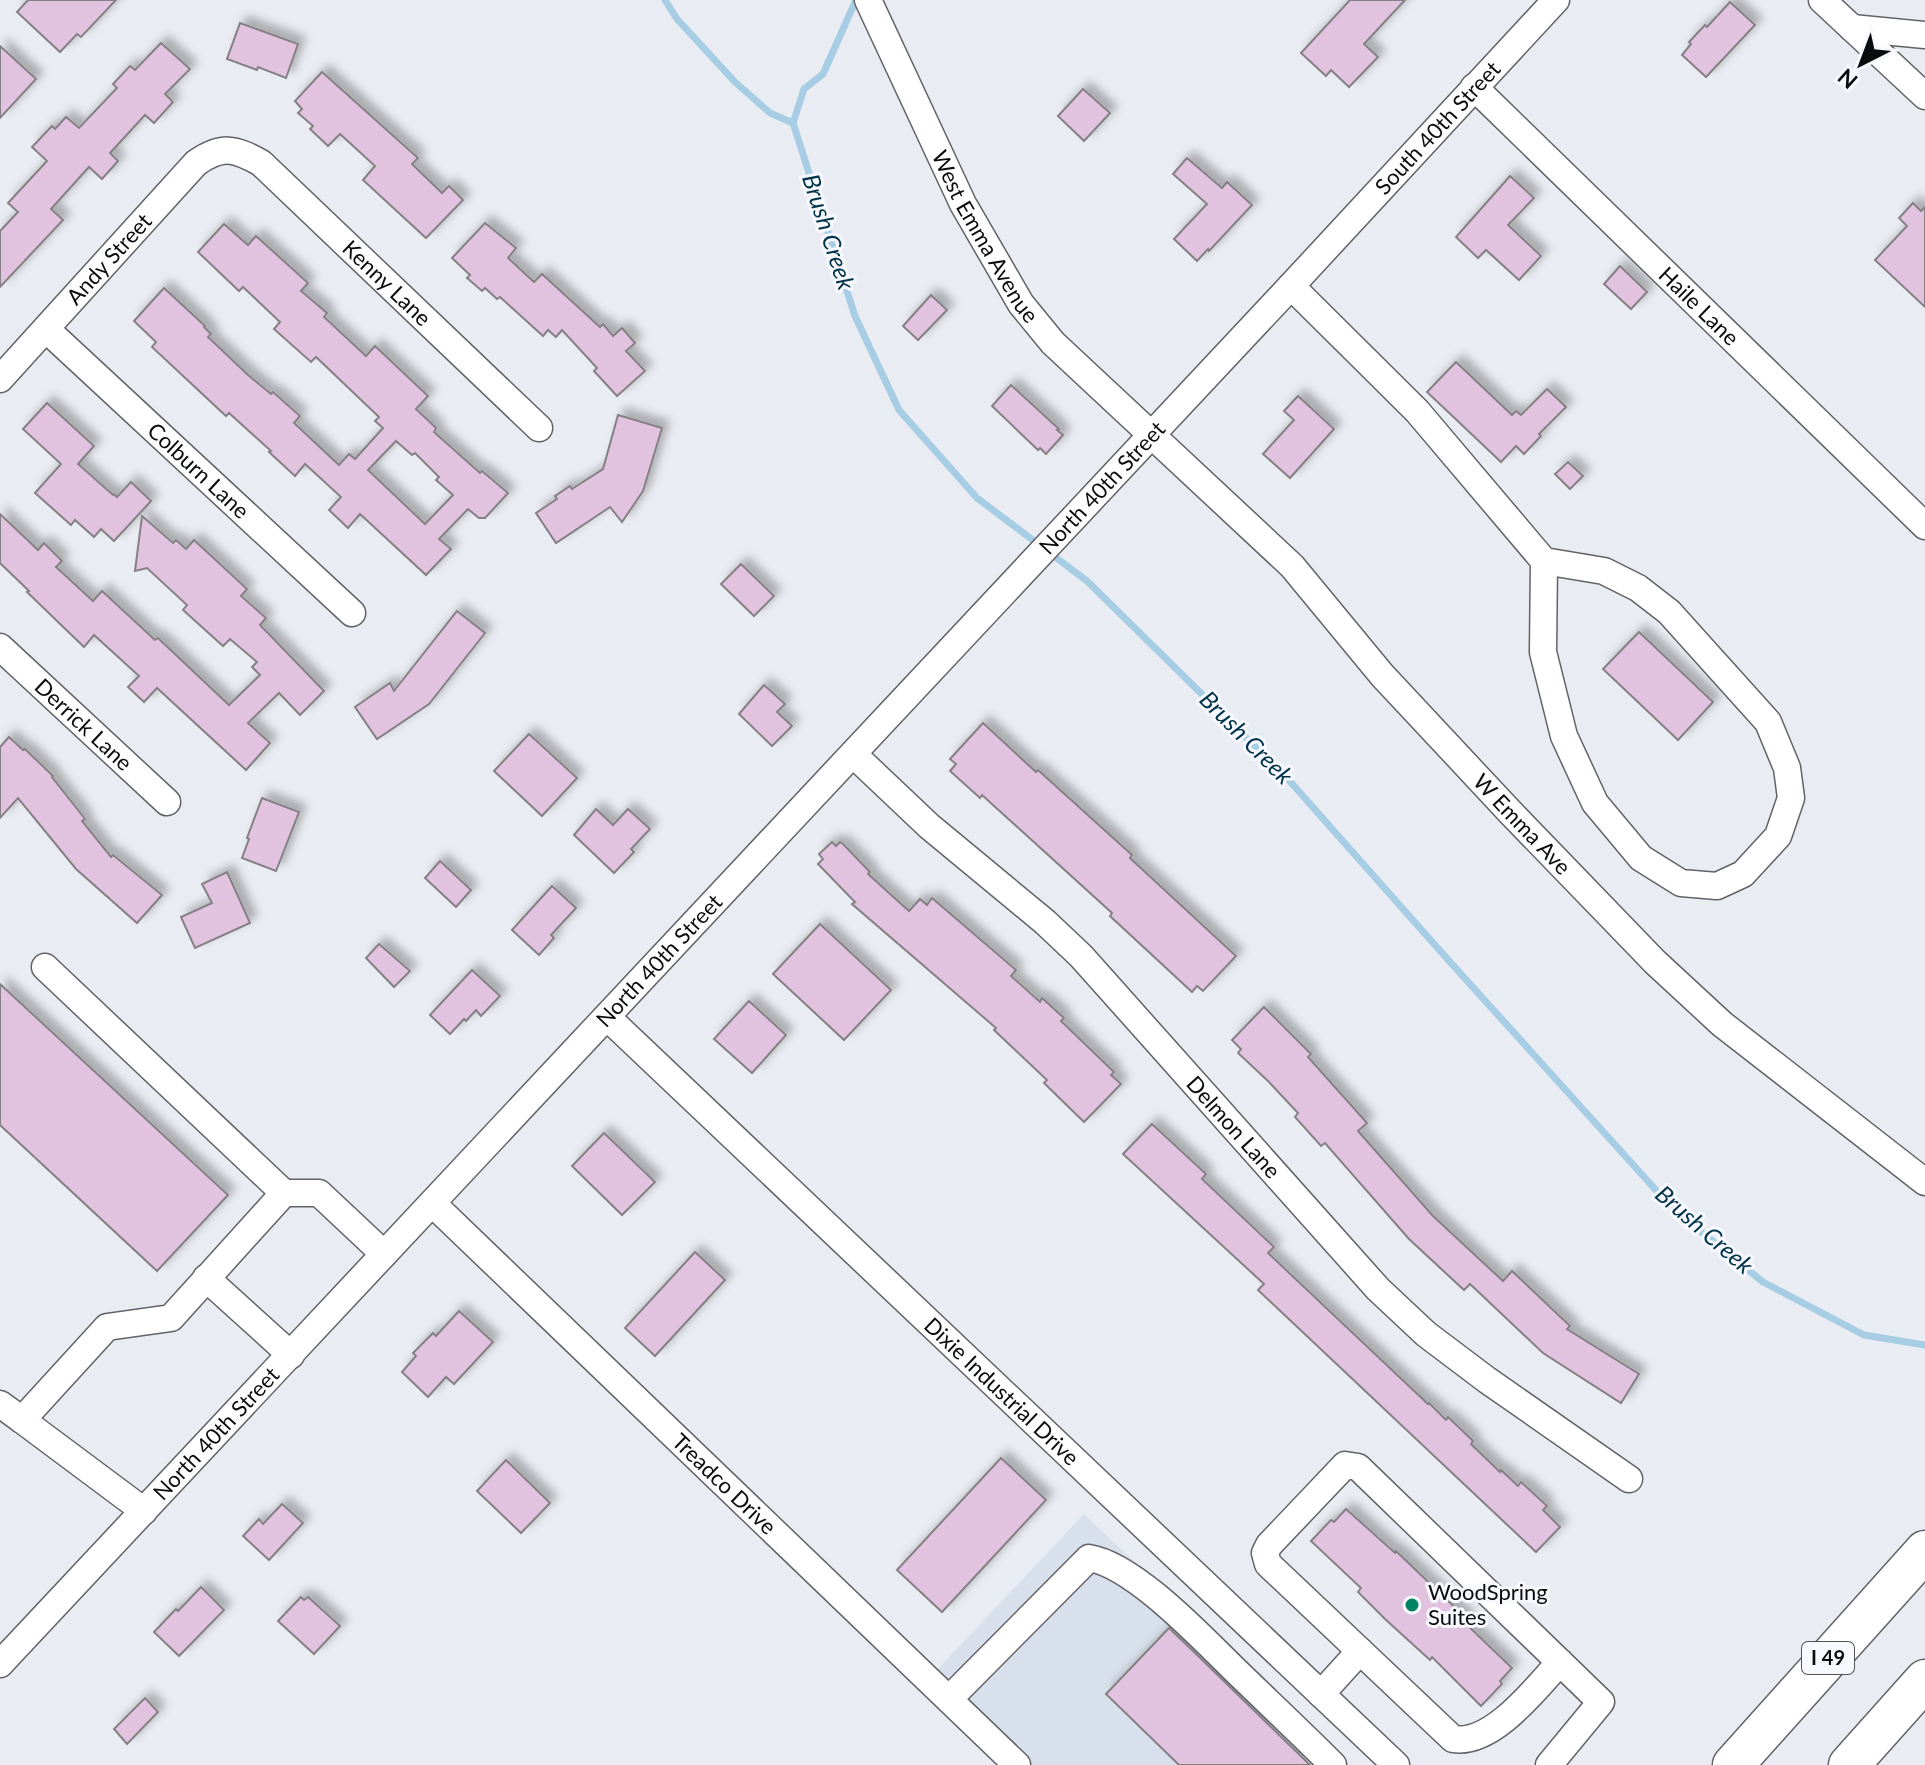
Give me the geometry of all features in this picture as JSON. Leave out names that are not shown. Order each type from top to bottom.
[{"type":"highway","name":"I 49","points":[[1733,1765],[1925,1551]]},
{"type":"highway","points":[[1849,1765],[1925,1680]]},
{"type":"street","name":"West Emma Avenue","points":[[868,0],[963,204],[1021,304],[1053,343],[1151,435]]},
{"type":"street","points":[[1822,0],[1925,96]]},
{"type":"street","name":"South 40th Street","points":[[1318,257],[1547,3]]},
{"type":"street","points":[[1852,28],[1925,35]]},
{"type":"street","name":"Haile Lane","points":[[1474,87],[1925,526]]},
{"type":"street","name":"Andy Street","points":[[0,379],[196,163],[211,153],[226,149]]},
{"type":"street","name":"Kenny Lane","points":[[226,149],[244,153],[261,163],[539,428]]},
{"type":"street","name":"North 40th Street","points":[[0,1664],[1318,257]]},
{"type":"street","points":[[1291,286],[1417,411],[1544,561],[1604,571],[1638,588],[1669,612],[1768,722],[1787,768],[1791,798],[1778,836],[1743,874],[1717,886],[1681,883],[1641,858],[1595,803],[1564,736],[1543,652],[1544,561]]},
{"type":"street","name":"Colburn Lane","points":[[46,329],[352,613]]},
{"type":"street","name":"W Emma Ave","points":[[1151,435],[1292,566],[1382,675],[1655,962],[1722,1024],[1925,1182]]},
{"type":"street","name":"Derrick Lane","points":[[0,647],[167,802]]},
{"type":"street","name":"Delmon Lane","points":[[853,754],[929,826],[1045,922],[1081,956],[1378,1289],[1426,1334],[1629,1479]]},
{"type":"street","points":[[45,967],[284,1193],[319,1193],[384,1254]]},
{"type":"street","name":"Dixie Industrial Drive","points":[[607,1017],[1396,1765]]},
{"type":"street","points":[[22,1420],[107,1327],[171,1318],[284,1193]]},
{"type":"street","name":"Treadco Drive","points":[[433,1204],[1017,1765]]},
{"type":"street","points":[[206,1278],[291,1355]]},
{"type":"street","points":[[0,1404],[144,1511]]},
{"type":"street","points":[[1549,1765],[1601,1702],[1560,1662],[1358,1467],[1345,1465],[1269,1545],[1265,1553],[1268,1564],[1453,1739],[1470,1740],[1499,1725],[1560,1662]]},
{"type":"street","points":[[950,1698],[1089,1558],[1102,1560],[1145,1587],[1333,1765]]},
{"type":"street","points":[[1321,1694],[1360,1651]]},
{"type":"shaded area","points":[[1084,1514],[1347,1765],[1030,1765],[934,1673]]},
{"type":"building","points":[[28,0],[116,0],[81,37],[77,34],[60,52],[17,12]]},
{"type":"building","points":[[1350,0],[1405,0],[1364,44],[1378,57],[1349,87],[1331,70],[1326,76],[1301,53]]},
{"type":"building","points":[[1730,2],[1755,25],[1706,77],[1682,55],[1691,44],[1689,42]]},
{"type":"building","points":[[240,23],[298,44],[286,78],[227,59]]},
{"type":"building","points":[[161,43],[190,69],[165,94],[173,102],[154,123],[145,115],[110,153],[118,161],[102,179],[89,167],[51,209],[63,220],[0,287],[0,231],[18,212],[8,203],[47,161],[32,147],[52,126],[55,129],[66,117],[79,128],[117,88],[113,84],[130,66],[135,70]]},
{"type":"building","points":[[0,46],[36,79],[0,118]]},
{"type":"building","points":[[322,72],[418,158],[412,164],[442,193],[449,186],[463,200],[426,238],[363,180],[375,166],[340,134],[328,146],[298,113],[302,109],[295,101]]},
{"type":"building","points":[[1083,89],[1110,113],[1084,141],[1058,116]]},
{"type":"building","points":[[1187,158],[1222,188],[1227,182],[1252,205],[1197,261],[1174,239],[1207,204],[1173,174]]},
{"type":"building","points":[[1510,176],[1534,198],[1508,225],[1541,256],[1519,280],[1486,250],[1478,258],[1456,237]]},
{"type":"building","points":[[1913,203],[1921,211],[1925,207],[1925,307],[1875,260],[1907,226],[1899,218]]},
{"type":"building","points":[[485,223],[516,248],[508,258],[534,282],[542,274],[600,327],[603,324],[613,336],[622,328],[635,343],[626,351],[645,371],[617,396],[594,371],[597,368],[562,330],[556,337],[548,330],[543,336],[500,297],[497,299],[485,288],[482,291],[467,278],[470,275],[452,258]]},
{"type":"building","points":[[224,224],[248,245],[256,236],[308,283],[301,291],[327,313],[324,317],[366,356],[375,346],[428,396],[416,409],[436,428],[434,432],[508,493],[485,518],[479,518],[468,509],[439,539],[451,549],[426,575],[360,514],[348,528],[329,510],[341,497],[305,464],[295,476],[229,413],[226,416],[152,347],[156,342],[134,321],[164,288],[205,326],[211,334],[208,337],[248,375],[300,416],[294,423],[339,465],[349,454],[355,459],[383,428],[375,421],[379,417],[316,357],[311,362],[274,329],[280,322],[243,287],[239,291],[198,252]],"holes":[[[396,441],[412,455],[415,453],[439,477],[436,480],[453,495],[425,524],[368,470]]]},
{"type":"building","points":[[1620,266],[1647,292],[1631,309],[1604,284]]},
{"type":"building","points":[[931,295],[947,310],[918,340],[903,326]]},
{"type":"building","points":[[1456,362],[1512,415],[1516,411],[1521,415],[1547,389],[1566,407],[1524,454],[1516,446],[1501,462],[1427,392]]},
{"type":"building","points":[[1011,385],[1063,435],[1046,454],[992,406]]},
{"type":"building","points":[[1298,396],[1334,429],[1290,478],[1263,454],[1294,420],[1284,411]]},
{"type":"building","points":[[47,403],[94,446],[78,464],[113,495],[117,497],[131,482],[151,501],[114,541],[101,529],[94,537],[75,520],[71,525],[35,493],[61,464],[23,429]]},
{"type":"building","points":[[618,415],[662,428],[643,491],[622,522],[610,507],[556,543],[536,513],[570,486],[572,489],[603,469]]},
{"type":"building","points":[[1568,462],[1583,476],[1570,489],[1555,474]]},
{"type":"building","points":[[0,514],[38,550],[44,543],[62,561],[56,567],[93,601],[102,591],[155,640],[158,638],[229,705],[260,675],[252,667],[257,662],[230,639],[223,646],[183,610],[187,605],[147,568],[135,571],[142,516],[173,543],[176,540],[186,549],[194,540],[247,589],[241,596],[266,618],[260,625],[324,691],[300,715],[279,693],[248,723],[270,743],[246,770],[157,688],[144,702],[128,687],[139,676],[94,635],[84,647],[27,592],[0,563]]},
{"type":"building","points":[[741,564],[774,596],[754,616],[721,584]]},
{"type":"building","points":[[457,611],[485,633],[429,704],[377,739],[355,707],[390,683],[394,691]]},
{"type":"building","points":[[1639,632],[1713,702],[1678,740],[1603,669]]},
{"type":"building","points":[[764,685],[785,704],[777,712],[792,726],[772,746],[739,714]]},
{"type":"building","points":[[983,723],[1132,855],[1130,858],[1236,956],[1203,991],[1197,986],[1192,992],[1110,916],[1112,913],[982,795],[980,798],[950,771],[956,764],[950,759]]},
{"type":"building","points":[[529,734],[577,778],[542,816],[494,771]]},
{"type":"building","points":[[9,737],[53,776],[85,819],[82,821],[111,857],[113,855],[162,895],[137,923],[76,869],[18,798],[0,818],[0,747]]},
{"type":"building","points":[[262,798],[299,812],[276,871],[242,858]]},
{"type":"building","points":[[596,809],[613,825],[628,809],[650,829],[614,873],[574,835]]},
{"type":"building","points":[[832,842],[836,846],[840,842],[843,844],[870,872],[868,874],[909,911],[920,899],[927,905],[932,898],[1016,970],[1011,976],[1064,1018],[1061,1021],[1114,1072],[1111,1075],[1121,1084],[1084,1122],[1044,1083],[1047,1080],[994,1030],[996,1028],[852,904],[855,902],[818,864],[823,859],[819,854]]},
{"type":"building","points":[[440,861],[471,890],[456,907],[425,878]]},
{"type":"building","points":[[227,872],[250,923],[195,948],[181,917],[212,903],[202,884]]},
{"type":"building","points":[[552,886],[576,908],[551,935],[554,938],[539,955],[512,930]]},
{"type":"building","points":[[820,924],[891,990],[844,1040],[773,974]]},
{"type":"building","points":[[379,944],[410,971],[394,987],[366,958]]},
{"type":"building","points":[[472,970],[500,996],[481,1016],[476,1010],[450,1034],[430,1015]]},
{"type":"building","points":[[0,984],[228,1195],[157,1271],[0,1125]]},
{"type":"building","points":[[749,1001],[786,1035],[752,1073],[714,1039]]},
{"type":"building","points":[[1264,1007],[1311,1054],[1308,1057],[1367,1123],[1358,1131],[1433,1216],[1503,1281],[1512,1271],[1570,1326],[1567,1329],[1639,1374],[1621,1403],[1543,1353],[1470,1284],[1464,1290],[1409,1239],[1325,1143],[1321,1146],[1295,1117],[1298,1113],[1238,1053],[1241,1049],[1232,1040]]},
{"type":"building","points":[[1152,1124],[1206,1174],[1202,1179],[1274,1247],[1268,1253],[1428,1404],[1446,1420],[1448,1417],[1500,1472],[1518,1486],[1521,1482],[1547,1506],[1543,1510],[1560,1527],[1536,1552],[1258,1290],[1264,1284],[1123,1154]]},
{"type":"building","points":[[604,1133],[655,1182],[622,1215],[572,1166]]},
{"type":"building","points":[[695,1252],[725,1280],[655,1356],[625,1328]]},
{"type":"building","points":[[459,1311],[493,1342],[454,1384],[446,1377],[428,1397],[402,1372],[416,1356],[413,1353],[433,1333],[436,1336]]},
{"type":"building","points":[[1001,1458],[1046,1500],[942,1612],[897,1570]]},
{"type":"building","points":[[506,1460],[550,1503],[521,1533],[477,1491]]},
{"type":"building","points":[[282,1504],[303,1523],[269,1560],[243,1536],[259,1519],[263,1524]]},
{"type":"building","name":"WoodSpring Suites","points":[[1346,1509],[1396,1551],[1468,1620],[1465,1623],[1512,1668],[1481,1706],[1432,1657],[1430,1660],[1385,1619],[1358,1592],[1361,1588],[1311,1541]]},
{"type":"building","points":[[201,1587],[224,1610],[179,1656],[154,1632]]},
{"type":"building","points":[[301,1597],[304,1600],[308,1597],[340,1626],[314,1654],[278,1621]]},
{"type":"building","points":[[1169,1628],[1310,1765],[1179,1765],[1106,1694]]},
{"type":"building","points":[[145,1698],[158,1712],[127,1744],[114,1729]]},
{"type":"waterway","points":[[665,0],[677,19],[735,82],[770,113],[793,123]]},
{"type":"waterway","name":"Brush Creek","points":[[856,0],[823,74],[804,89],[793,123],[855,316],[899,410],[977,498],[1087,581],[1287,778],[1673,1209],[1763,1282],[1864,1335],[1925,1345]]},
{"type":"place","name":"WoodSpring Suites","points":[[1412,1605]]}]
